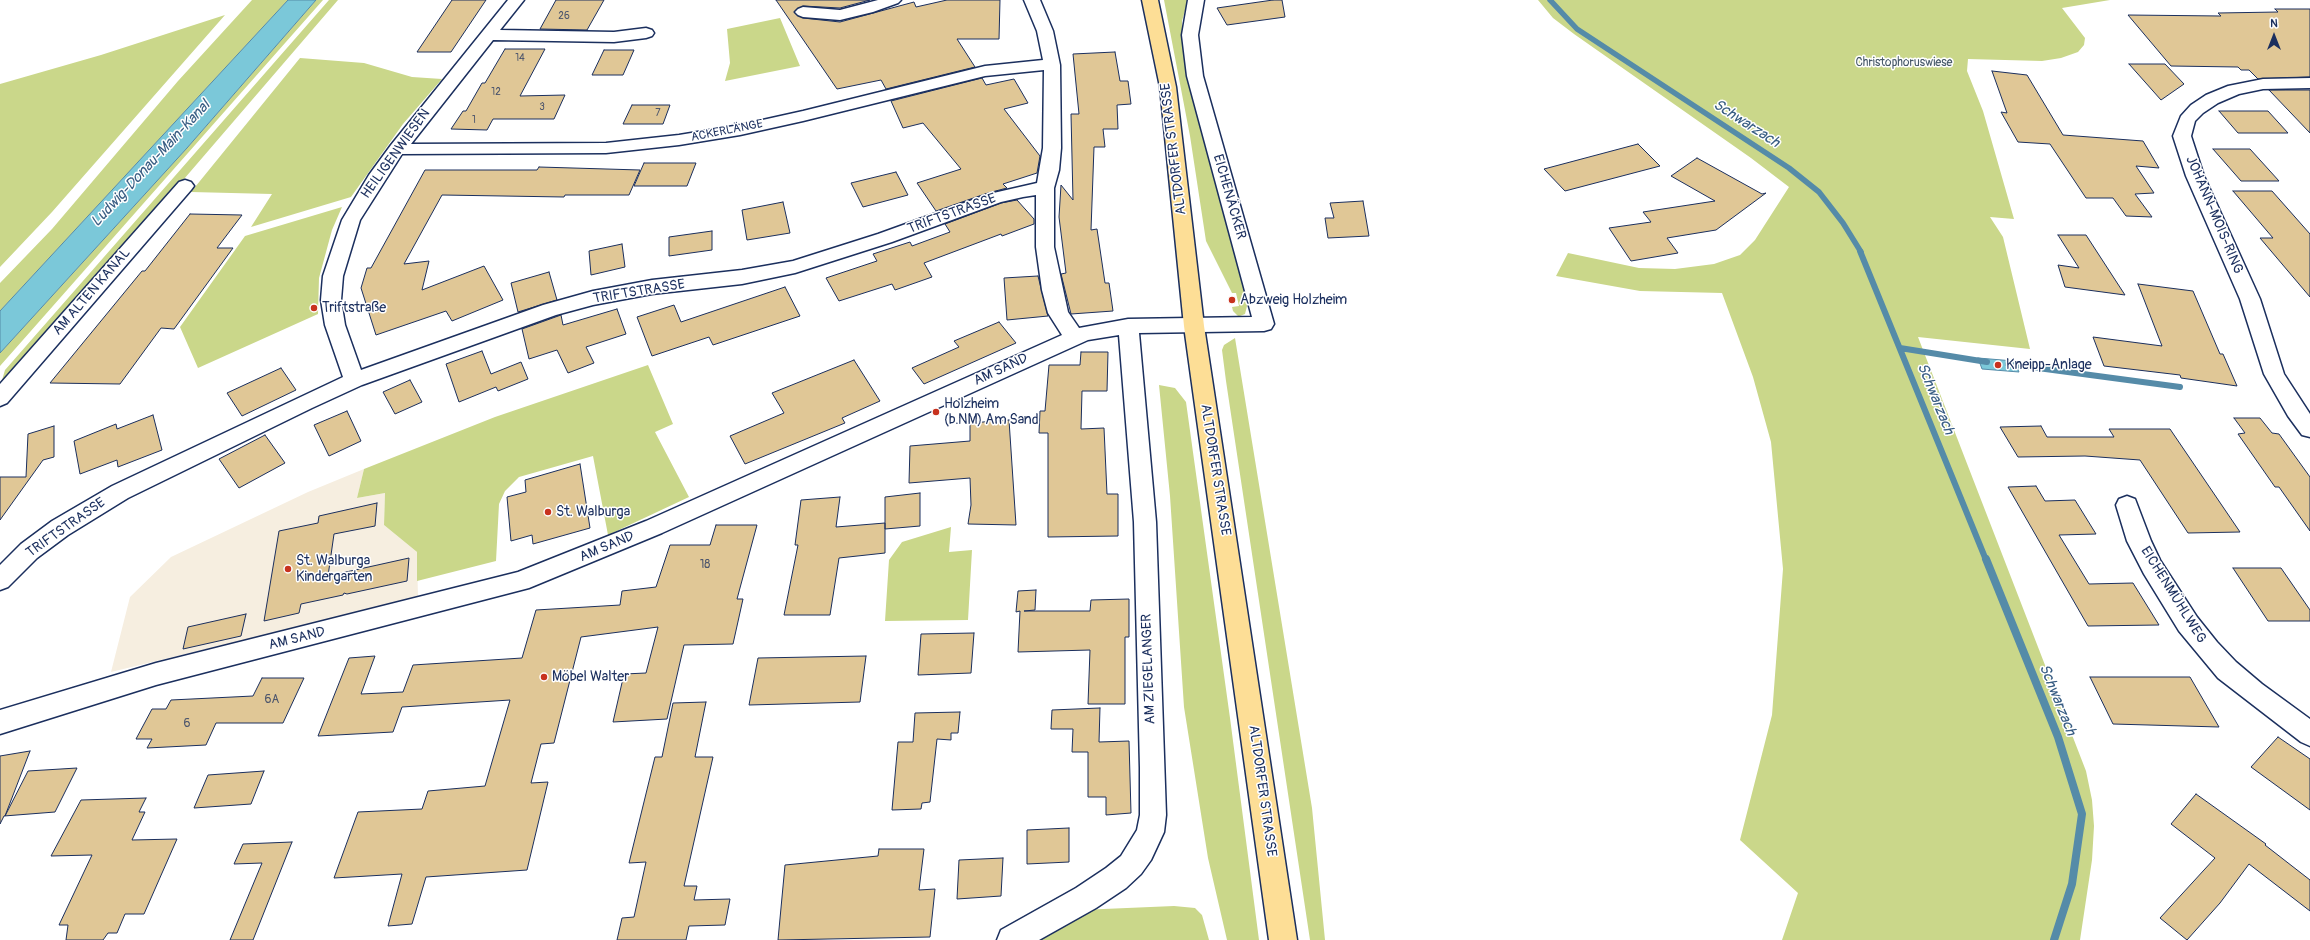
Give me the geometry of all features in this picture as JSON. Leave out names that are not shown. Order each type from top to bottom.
[{"type":"main road","name":"ALTDORFER STRASSE","points":[[1150,0],[1168,87],[1194,326],[1283,940]]},
{"type":"street","name":"HEILIGENWIESEN","points":[[355,380],[335,325],[331,300],[333,276],[351,220],[378,175],[397,149],[516,0]]},
{"type":"street","points":[[803,12],[840,15],[868,9],[893,0]]},
{"type":"street","points":[[1032,0],[1045,31],[1052,65],[1052,148],[1050,170],[1045,188],[1045,247],[1052,290],[1058,313],[1074,337]]},
{"type":"street","name":"EICHENÄCKER","points":[[1194,326],[1264,324],[1195,76],[1190,35],[1196,0]]},
{"type":"street","points":[[488,35],[614,37],[646,33]]},
{"type":"street","name":"ACKERLÄNGE","points":[[397,149],[606,148],[679,140],[768,124],[985,71],[1024,66],[1052,65]]},
{"type":"street","name":"JOHANN-MOIS-RING","points":[[2310,83],[2263,84],[2234,90],[2212,99],[2197,109],[2188,120],[2182,136],[2195,176],[2250,299],[2274,374],[2291,405],[2310,429]]},
{"type":"street","name":"AM ALTEN KANAL","points":[[0,398],[185,186]]},
{"type":"street","name":"TRIFTSTRASSE","points":[[0,580],[30,551],[90,508],[180,462],[355,380],[481,333],[563,306],[626,291],[781,271],[885,238],[995,198],[1023,191],[1045,188]]},
{"type":"street","name":"AM SAND","points":[[0,722],[156,674],[521,581],[654,527],[1074,337],[1096,330],[1128,326],[1194,326]]},
{"type":"street","name":"AM ZIEGELANGER","points":[[1010,940],[1086,898],[1116,878],[1131,865],[1141,851],[1150,832],[1153,815],[1153,768],[1145,522],[1128,326]]},
{"type":"street","name":"EICHENMÜHLWEG","points":[[2127,505],[2139,540],[2152,567],[2188,624],[2208,650],[2227,670],[2253,692],[2310,734]]},
{"type":"shaded area","name":"St. Walburga Kindergarten","points":[[364,469],[357,498],[385,493],[384,525],[417,552],[418,598],[111,672],[130,597],[171,557],[308,492]]},
{"type":"green space","points":[[252,0],[288,0],[0,311],[0,283],[52,229],[178,81]]},
{"type":"green space","points":[[316,0],[323,0],[0,366],[0,353],[187,148]]},
{"type":"green space","points":[[329,0],[338,0],[178,186],[0,387],[5,370]]},
{"type":"green space","points":[[1164,0],[1188,0],[1182,21],[1182,38],[1190,78],[1248,302],[1245,314],[1240,316],[1233,311],[1232,307],[1239,306],[1236,293],[1232,293],[1206,241],[1190,136]]},
{"type":"green space","name":"Christophoruswiese","points":[[1538,0],[2110,0],[2062,8],[2085,38],[2084,45],[2078,52],[2061,58],[2042,61],[1968,59],[1967,71],[1983,111],[2014,219],[1990,217],[2003,237],[2030,349],[1918,337],[2086,771],[2092,800],[2094,826],[2092,860],[2080,940],[1782,940],[1798,893],[1740,840],[1772,715],[1783,569],[1771,442],[1753,377],[1722,293],[1640,291],[1556,276],[1568,253],[1639,268],[1675,269],[1714,264],[1740,255],[1755,240],[1789,187],[1751,158],[1574,34],[1553,18]]},
{"type":"green space","points":[[225,15],[52,212],[0,267],[0,84],[101,55]]},
{"type":"green space","points":[[780,18],[800,66],[725,81],[730,63],[727,29]]},
{"type":"green space","points":[[300,58],[364,63],[412,77],[442,79],[403,124],[351,197],[251,227],[272,194],[191,192]]},
{"type":"green space","points":[[342,207],[332,230],[319,278],[318,314],[198,368],[180,327],[245,236]]},
{"type":"green space","points":[[1235,338],[1312,808],[1325,940],[1310,940],[1226,381],[1222,350],[1224,345]]},
{"type":"green space","points":[[648,365],[673,424],[655,432],[689,497],[608,535],[593,456],[519,477],[505,491],[499,504],[496,561],[417,581],[417,552],[384,525],[385,493],[357,498],[364,469],[495,417]]},
{"type":"green space","points":[[1159,385],[1175,388],[1186,402],[1259,940],[1227,940],[1208,858],[1184,707],[1170,496]]},
{"type":"green space","points":[[951,527],[949,552],[972,550],[968,620],[885,621],[889,560],[902,542]]},
{"type":"green space","points":[[1174,906],[1195,908],[1202,915],[1209,940],[1030,940],[1080,910]]},
{"type":"water","name":"Ludwig-Donau-Main-Kanal","points":[[288,0],[316,0],[187,148],[0,353],[0,311]]},
{"type":"water","name":"Kneipp-Anlage","points":[[1978,358],[2014,361],[2019,372],[1982,369]]},
{"type":"building","points":[[452,0],[486,0],[451,52],[417,52]]},
{"type":"building","points":[[556,0],[604,0],[587,30],[540,29]]},
{"type":"building","points":[[776,0],[870,0],[840,8],[803,6],[794,12],[803,18],[840,22],[914,2],[916,7],[947,0],[1000,0],[999,39],[957,39],[975,67],[886,89],[881,80],[837,89]]},
{"type":"building","points":[[1282,0],[1285,17],[1227,25],[1217,8]]},
{"type":"building","points":[[2275,9],[2310,9],[2310,77],[2258,79],[2249,70],[2241,70],[2238,67],[2171,66],[2128,15],[2221,16],[2218,13],[2278,12]]},
{"type":"building","points":[[505,49],[545,49],[520,96],[565,95],[554,119],[493,119],[487,130],[451,129],[463,111],[466,111],[482,83],[485,83]]},
{"type":"building","points":[[604,50],[634,50],[623,75],[592,75]]},
{"type":"building","points":[[1115,52],[1120,81],[1128,81],[1131,104],[1117,105],[1118,129],[1103,129],[1105,147],[1094,147],[1091,230],[1097,229],[1105,283],[1109,283],[1113,311],[1071,314],[1061,274],[1066,273],[1059,217],[1061,185],[1073,200],[1071,114],[1079,114],[1073,54]]},
{"type":"building","points":[[2129,64],[2165,64],[2184,84],[2161,100]]},
{"type":"building","points":[[1992,71],[2027,75],[2063,135],[2143,141],[2159,168],[2136,166],[2154,193],[2135,194],[2152,217],[2126,216],[2113,198],[2086,198],[2050,144],[2018,142],[2001,112],[2007,113]]},
{"type":"building","points":[[982,78],[986,85],[1014,79],[1028,103],[1004,109],[1040,156],[1037,173],[1003,184],[1007,188],[936,211],[917,183],[961,169],[923,123],[903,128],[891,101]]},
{"type":"building","points":[[2269,90],[2310,90],[2310,133]]},
{"type":"building","points":[[632,105],[670,105],[663,124],[623,124]]},
{"type":"building","points":[[2219,111],[2268,111],[2288,133],[2238,133]]},
{"type":"building","points":[[1638,144],[1660,166],[1565,191],[1544,169]]},
{"type":"building","points":[[2213,149],[2250,149],[2279,181],[2241,181]]},
{"type":"building","points":[[1697,158],[1762,194],[1766,193],[1716,230],[1667,238],[1678,253],[1631,261],[1609,228],[1651,222],[1643,212],[1715,201],[1671,176]]},
{"type":"building","points":[[644,163],[696,163],[687,186],[634,186]]},
{"type":"building","points":[[539,167],[640,170],[629,195],[565,195],[564,197],[442,195],[404,264],[429,261],[422,290],[484,266],[503,300],[452,321],[446,311],[376,335],[361,288],[367,268],[371,268],[425,170],[537,170]]},
{"type":"building","points":[[896,172],[908,195],[863,207],[851,183]]},
{"type":"building","points":[[2233,191],[2272,191],[2310,234],[2310,297],[2260,238],[2273,238]]},
{"type":"building","points":[[1017,200],[1034,219],[1034,224],[1002,236],[1001,234],[924,263],[932,277],[895,290],[892,284],[839,301],[826,278],[877,261],[873,254],[910,242],[912,246],[950,232],[945,224],[1001,203]]},
{"type":"building","points":[[1363,201],[1369,236],[1328,238],[1325,218],[1334,218],[1330,203]]},
{"type":"building","points":[[783,202],[790,233],[747,240],[742,210]]},
{"type":"building","points":[[190,214],[242,215],[217,248],[233,248],[174,329],[161,328],[120,384],[50,383],[142,271],[145,271]]},
{"type":"building","points":[[712,231],[712,250],[669,256],[669,237]]},
{"type":"building","points":[[2058,235],[2086,235],[2125,295],[2065,287],[2058,265],[2079,268]]},
{"type":"building","points":[[622,244],[625,267],[591,275],[589,251]]},
{"type":"building","points":[[549,272],[557,300],[518,312],[511,283]]},
{"type":"building","points":[[1038,276],[1048,316],[1007,320],[1004,278]]},
{"type":"building","points":[[2138,284],[2193,291],[2220,354],[2223,354],[2237,386],[2181,378],[2180,375],[2104,366],[2093,337],[2162,346]]},
{"type":"building","points":[[785,287],[800,316],[713,345],[709,337],[652,356],[637,317],[674,305],[681,322]]},
{"type":"building","points":[[617,309],[626,334],[586,347],[594,363],[568,373],[557,350],[529,359],[522,329],[561,315],[563,325]]},
{"type":"building","points":[[999,322],[1016,343],[924,384],[912,368],[959,347],[954,341]]},
{"type":"building","points":[[482,351],[491,374],[521,362],[528,379],[498,391],[496,387],[459,402],[446,364]]},
{"type":"building","points":[[1081,352],[1108,352],[1107,391],[1082,391],[1081,429],[1104,428],[1107,494],[1118,494],[1118,536],[1048,537],[1048,433],[1039,433],[1040,411],[1045,411],[1049,365],[1080,365]]},
{"type":"building","points":[[854,360],[880,401],[842,418],[845,423],[745,464],[730,436],[784,413],[772,393]]},
{"type":"building","points":[[281,368],[296,390],[242,416],[227,393]]},
{"type":"building","points":[[410,380],[422,402],[395,414],[383,392]]},
{"type":"building","points":[[347,411],[361,441],[329,456],[314,425]]},
{"type":"building","points":[[153,415],[162,450],[118,467],[117,460],[80,474],[74,441],[116,424],[117,429]]},
{"type":"building","points":[[2234,418],[2260,418],[2272,433],[2279,434],[2310,477],[2310,531],[2279,487],[2275,487],[2238,434],[2245,433]]},
{"type":"building","points":[[1009,420],[1016,525],[968,524],[971,505],[970,478],[909,483],[910,446],[970,441],[970,423]]},
{"type":"building","points":[[54,426],[54,457],[43,460],[0,520],[0,477],[26,477],[28,434]]},
{"type":"building","points":[[2041,426],[2047,437],[2114,437],[2109,429],[2170,429],[2240,532],[2188,533],[2140,460],[2085,456],[2018,457],[2000,427]]},
{"type":"building","points":[[265,435],[285,463],[239,488],[219,459]]},
{"type":"building","name":"St. Walburga","points":[[580,464],[590,528],[533,544],[532,535],[511,541],[507,497],[526,492],[525,480]]},
{"type":"building","points":[[2036,486],[2045,501],[2075,500],[2096,534],[2059,535],[2089,584],[2133,583],[2159,625],[2088,626],[2008,487]]},
{"type":"building","points":[[920,493],[920,526],[885,529],[885,497]]},
{"type":"building","points":[[840,497],[836,527],[885,523],[885,553],[839,558],[830,615],[784,615],[798,545],[795,545],[801,500]]},
{"type":"building","points":[[377,503],[375,526],[334,534],[328,576],[409,558],[407,581],[347,594],[344,593],[343,595],[301,604],[299,613],[264,621],[279,531],[318,523],[319,516]]},
{"type":"building","points":[[716,525],[757,525],[737,599],[743,599],[733,644],[684,645],[667,719],[613,722],[624,674],[646,673],[658,627],[581,637],[554,743],[541,744],[531,783],[548,782],[527,870],[426,877],[412,924],[388,926],[402,874],[334,878],[358,812],[422,809],[428,791],[485,786],[510,700],[402,707],[393,732],[318,736],[349,658],[375,656],[361,694],[403,692],[413,665],[522,658],[536,610],[620,605],[622,591],[656,587],[670,545],[710,545]]},
{"type":"building","points":[[2233,568],[2281,568],[2310,610],[2310,621],[2268,621]]},
{"type":"building","points":[[1036,590],[1035,610],[1024,611],[1090,611],[1091,600],[1129,599],[1129,637],[1125,637],[1125,704],[1088,704],[1090,650],[1018,652],[1020,611],[1016,612],[1018,591]]},
{"type":"building","points":[[246,614],[241,636],[183,649],[188,627]]},
{"type":"building","points":[[974,633],[971,673],[918,675],[921,634]]},
{"type":"building","points":[[866,656],[860,702],[749,705],[758,658]]},
{"type":"building","points":[[2090,677],[2190,677],[2219,727],[2113,724]]},
{"type":"building","points":[[262,678],[304,678],[283,723],[216,723],[206,745],[147,748],[152,739],[136,739],[152,709],[166,709],[171,700],[253,696]]},
{"type":"building","points":[[706,702],[695,757],[713,757],[684,886],[697,886],[694,900],[730,899],[725,925],[689,926],[686,940],[617,940],[622,918],[634,917],[646,862],[629,863],[655,757],[662,757],[673,703]]},
{"type":"building","points":[[1100,708],[1099,742],[1129,741],[1131,813],[1106,815],[1106,797],[1088,797],[1088,752],[1072,752],[1073,729],[1051,729],[1052,710]]},
{"type":"building","points":[[960,712],[958,733],[951,733],[951,740],[937,739],[930,802],[922,803],[921,809],[892,810],[898,742],[913,742],[915,713]]},
{"type":"building","points":[[2278,737],[2310,759],[2310,810],[2251,767]]},
{"type":"building","points":[[30,751],[5,816],[0,824],[0,756]]},
{"type":"building","points":[[77,768],[55,812],[5,816],[28,771]]},
{"type":"building","points":[[264,771],[251,804],[194,808],[208,775]]},
{"type":"building","points":[[2196,794],[2266,844],[2265,845],[2310,880],[2310,911],[2249,864],[2220,903],[2187,940],[2160,918],[2215,858],[2171,824]]},
{"type":"building","points":[[146,798],[139,812],[145,812],[132,840],[177,839],[144,914],[125,914],[117,933],[108,933],[103,940],[66,940],[68,925],[59,925],[92,855],[51,856],[81,800]]},
{"type":"building","points":[[1069,828],[1069,862],[1027,864],[1027,830]]},
{"type":"building","points":[[292,842],[253,940],[230,940],[262,863],[234,864],[243,844]]},
{"type":"building","points":[[879,849],[924,849],[919,890],[935,889],[930,937],[778,940],[785,865],[878,856]]},
{"type":"building","points":[[1003,858],[1001,896],[957,899],[959,860]]},
{"type":"waterway","name":"Schwarzach","points":[[1550,0],[1577,29],[1789,168],[1819,192],[1843,223],[1861,252]]},
{"type":"waterway","name":"Schwarzach","points":[[1860,251],[1986,560]]},
{"type":"waterway","points":[[1900,348],[1987,362]]},
{"type":"waterway","points":[[2008,364],[2180,387]]},
{"type":"waterway","name":"Schwarzach","points":[[1986,559],[2058,737],[2082,814],[2072,884],[2054,940]]},
{"type":"place","name":"Abzweig Holzheim","points":[[1232,300]]},
{"type":"place","name":"Triftstraße","points":[[314,308]]},
{"type":"place","name":"Kneipp-Anlage","points":[[1998,365]]},
{"type":"place","name":"Holzheim (b.NM) Am Sand","points":[[936,412]]},
{"type":"place","name":"St. Walburga","points":[[548,512]]},
{"type":"place","name":"St. Walburga Kindergarten","points":[[288,569]]},
{"type":"place","name":"Möbel Walter","points":[[544,677]]}]
